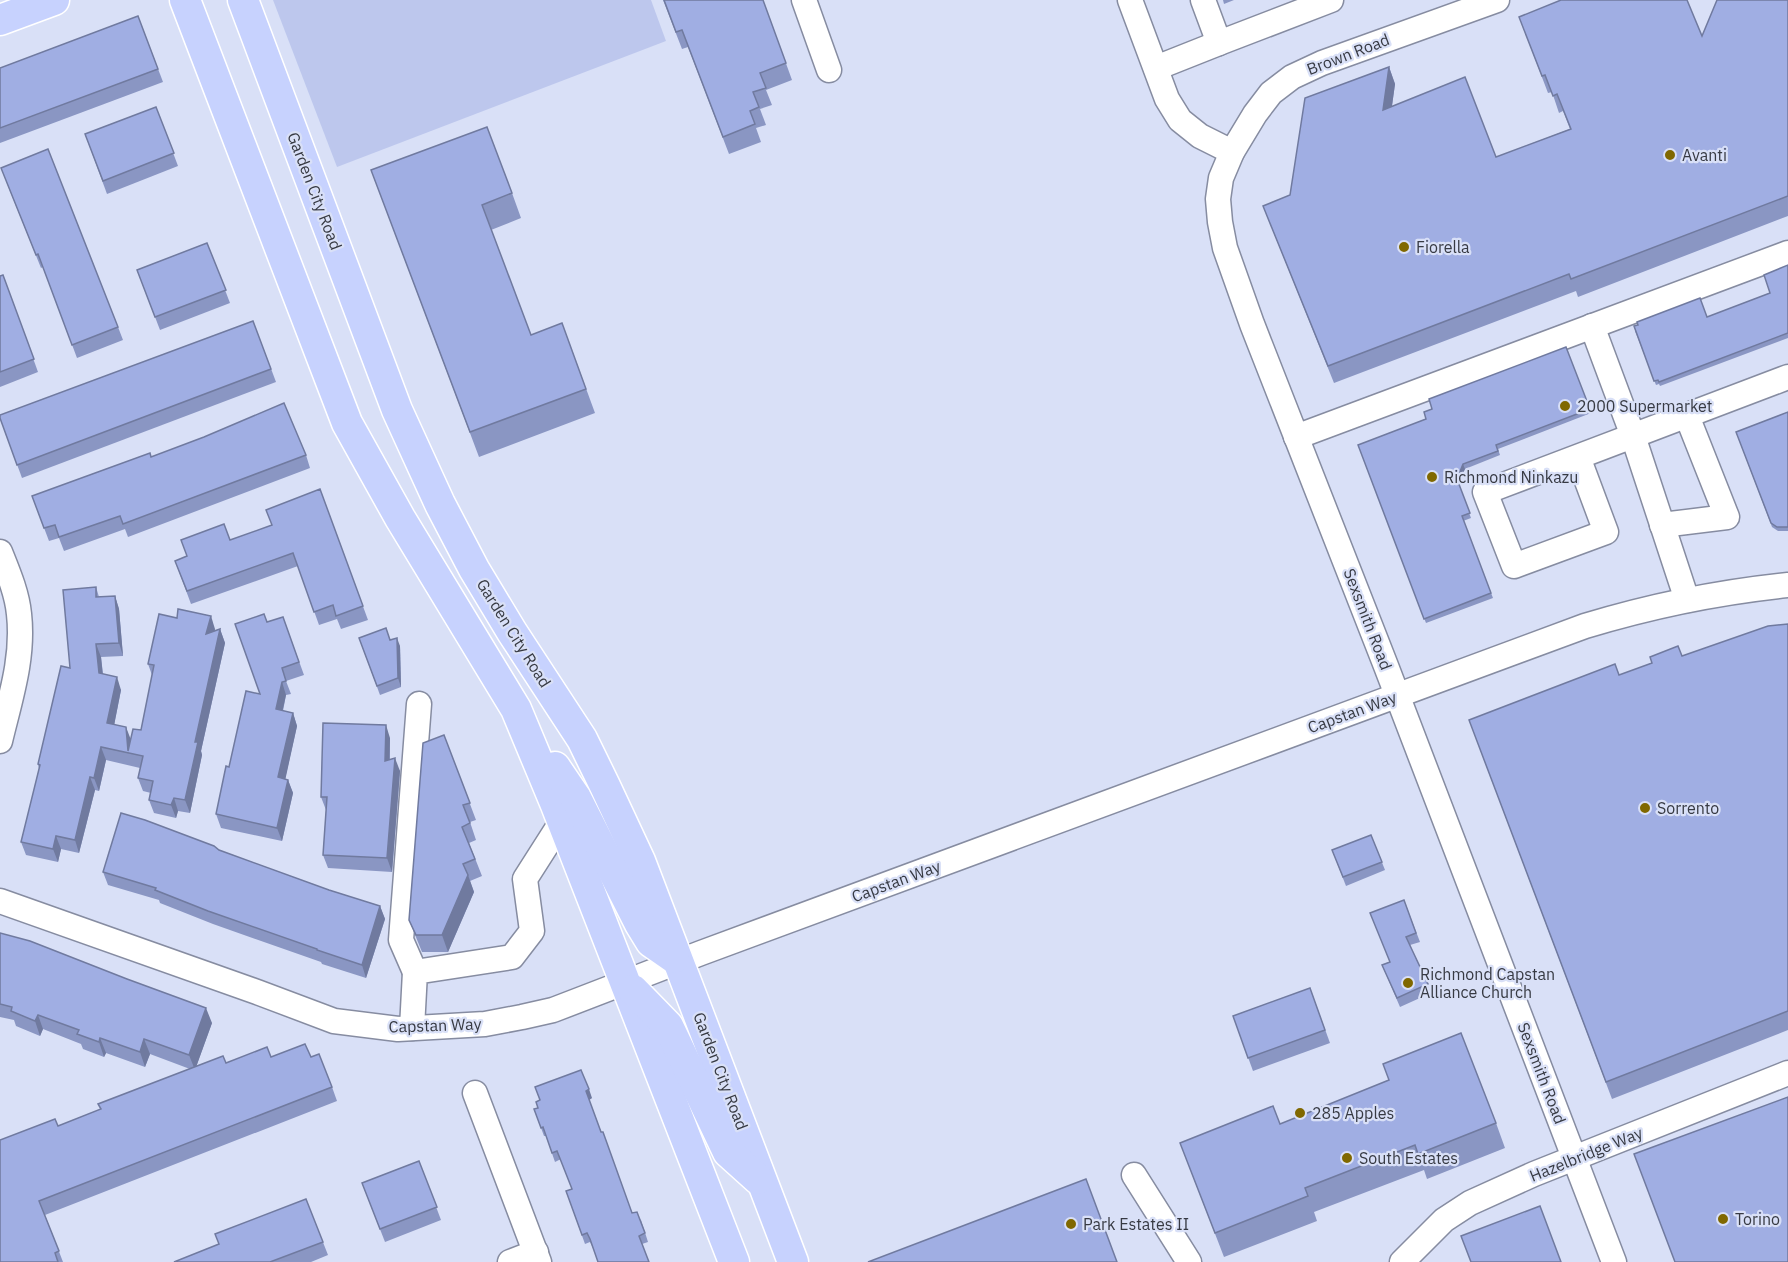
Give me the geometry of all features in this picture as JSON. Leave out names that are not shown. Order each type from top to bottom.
[{"type":"main road","points":[[4,12],[54,0]]},
{"type":"main road","points":[[185,0],[347,423],[400,518],[516,709],[576,798],[651,942],[679,961]]},
{"type":"main road","name":"Garden City Road","points":[[243,0],[397,410],[440,504],[474,569],[582,739],[640,861],[793,1262]]},
{"type":"main road","points":[[516,709],[734,1262]]},
{"type":"main road","points":[[624,981],[651,1006],[668,1026],[728,1152],[762,1183]]},
{"type":"street","points":[[804,0],[830,70]]},
{"type":"street","points":[[1130,0],[1167,99],[1180,120],[1200,136],[1232,152]]},
{"type":"street","points":[[1203,0],[1219,43]]},
{"type":"street","points":[[1156,68],[1331,0]]},
{"type":"street","name":"Brown Road","points":[[1232,152],[1257,110],[1271,93],[1292,77],[1344,54],[1497,0]]},
{"type":"street","name":"Sexsmith Road","points":[[1232,152],[1221,178],[1218,199],[1220,222],[1252,324],[1614,1262]]},
{"type":"street","points":[[1296,437],[1788,253]]},
{"type":"street","points":[[1592,326],[1633,436],[1688,600]]},
{"type":"street","points":[[1578,457],[1606,532],[1514,566],[1485,492],[1788,377]]},
{"type":"street","points":[[1662,525],[1727,517],[1688,416]]},
{"type":"street","points":[[0,552],[12,583],[19,613],[20,662],[0,741]]},
{"type":"street","name":"Capstan Way","points":[[0,901],[334,1021],[398,1029],[485,1024],[553,1010],[624,981],[1585,626],[1632,612],[1688,600],[1788,585]]},
{"type":"street","points":[[412,1028],[415,972],[401,940],[418,704]]},
{"type":"street","points":[[415,972],[512,957],[532,932],[525,879],[562,821]]},
{"type":"street","name":"Hazelbridge Way","points":[[1402,1262],[1444,1220],[1470,1203],[1499,1189],[1788,1073]]},
{"type":"street","points":[[475,1093],[538,1257],[510,1262]]},
{"type":"street","points":[[1134,1175],[1189,1262]]},
{"type":"shaded area","points":[[273,0],[651,0],[666,41],[337,167]]},
{"type":"building","points":[[664,0],[763,0],[786,63],[760,73],[766,88],[753,92],[759,107],[750,111],[755,124],[723,137],[682,30],[676,32]]},
{"type":"building","points":[[1561,0],[1687,0],[1702,36],[1717,0],[1788,0],[1788,196],[1571,279],[1569,274],[1328,366],[1263,206],[1290,195],[1305,98],[1389,67],[1383,110],[1465,77],[1496,157],[1571,129],[1557,94],[1553,96],[1545,75],[1542,76],[1519,17]]},
{"type":"building","points":[[138,16],[158,69],[0,128],[0,68]]},
{"type":"building","points":[[156,107],[174,153],[103,181],[85,134]]},
{"type":"building","points":[[487,127],[512,193],[482,205],[531,335],[562,323],[586,389],[470,432],[371,170]]},
{"type":"building","points":[[48,149],[118,327],[72,345],[38,254],[36,255],[1,168]]},
{"type":"building","points":[[207,243],[226,290],[155,317],[137,270]]},
{"type":"building","points":[[1788,265],[1788,333],[1659,382],[1654,381],[1634,326],[1638,325],[1637,322],[1700,298],[1707,317],[1770,293],[1764,275]]},
{"type":"building","points":[[3,275],[34,359],[0,372],[0,276]]},
{"type":"building","points":[[253,321],[271,369],[17,465],[0,415]]},
{"type":"building","points":[[1566,347],[1590,409],[1496,445],[1498,451],[1463,464],[1457,479],[1470,513],[1462,516],[1491,593],[1424,619],[1358,445],[1426,419],[1424,412],[1432,409],[1429,399]]},
{"type":"building","points":[[284,403],[306,455],[123,524],[120,516],[59,537],[55,525],[44,528],[32,496],[150,453],[151,457]]},
{"type":"building","points":[[1788,412],[1788,527],[1777,527],[1771,523],[1736,432]]},
{"type":"building","points":[[320,489],[363,606],[336,616],[333,605],[314,612],[293,553],[187,591],[175,561],[187,556],[181,540],[224,524],[230,540],[272,525],[266,510]]},
{"type":"building","points":[[96,587],[96,597],[115,596],[119,643],[96,644],[99,673],[117,677],[107,723],[126,727],[128,751],[133,729],[141,730],[154,665],[148,664],[159,614],[177,618],[178,609],[211,616],[206,634],[220,629],[195,742],[198,742],[185,800],[174,798],[171,805],[149,800],[153,781],[138,778],[143,756],[101,747],[94,778],[90,777],[75,840],[56,836],[53,849],[21,842],[61,666],[70,668],[63,590]]},
{"type":"building","points":[[264,614],[267,622],[283,617],[299,662],[282,668],[286,681],[282,682],[276,709],[293,713],[278,777],[288,780],[277,828],[216,814],[246,691],[260,694],[235,624]]},
{"type":"building","name":"Sorrento","points":[[1788,624],[1788,1011],[1606,1082],[1469,720],[1615,664],[1619,675],[1652,663],[1650,657],[1678,646],[1682,656],[1768,626]]},
{"type":"building","points":[[386,628],[390,640],[397,638],[398,678],[377,686],[359,638]]},
{"type":"building","points":[[323,723],[386,725],[385,761],[395,758],[387,858],[323,855],[327,797],[321,797]]},
{"type":"building","points":[[444,735],[470,803],[463,805],[470,823],[462,827],[475,859],[463,864],[468,875],[442,935],[416,935],[409,920],[423,743]]},
{"type":"building","points":[[121,813],[329,890],[380,906],[362,965],[208,911],[155,890],[156,888],[103,872]]},
{"type":"building","points":[[1371,835],[1382,862],[1343,877],[1332,850]]},
{"type":"building","points":[[1404,900],[1416,933],[1406,937],[1428,984],[1397,998],[1382,965],[1390,962],[1370,913]]},
{"type":"building","points":[[0,933],[30,941],[206,1008],[189,1055],[144,1039],[140,1052],[100,1038],[99,1042],[77,1034],[79,1030],[38,1015],[35,1021],[11,1011],[12,1007],[0,1004]]},
{"type":"building","points":[[1310,988],[1325,1030],[1248,1058],[1233,1016]]},
{"type":"building","name":"South Estates","points":[[1461,1033],[1496,1123],[1418,1154],[1415,1145],[1305,1188],[1308,1196],[1215,1233],[1180,1143],[1273,1106],[1280,1124],[1389,1080],[1383,1064]]},
{"type":"building","points":[[305,1044],[311,1057],[319,1054],[332,1087],[39,1201],[59,1251],[55,1253],[58,1262],[0,1262],[0,1140],[55,1119],[58,1126],[101,1109],[98,1104],[223,1056],[226,1063],[267,1047],[271,1057]]},
{"type":"building","points":[[581,1070],[589,1089],[586,1091],[632,1213],[637,1212],[645,1233],[639,1236],[649,1262],[598,1262],[587,1233],[582,1235],[566,1191],[572,1189],[557,1151],[552,1153],[534,1109],[538,1108],[536,1102],[540,1100],[535,1087]]},
{"type":"building","name":"Torino","points":[[1788,1097],[1788,1262],[1675,1262],[1634,1154]]},
{"type":"building","points":[[419,1161],[437,1207],[380,1229],[362,1183]]},
{"type":"building","points":[[1086,1179],[1117,1262],[868,1262]]},
{"type":"building","points":[[306,1199],[323,1242],[270,1262],[174,1262],[219,1244],[215,1234]]},
{"type":"building","points":[[1540,1206],[1561,1262],[1471,1262],[1461,1236]]},
{"type":"place","name":"Avanti","points":[[1670,155]]},
{"type":"place","name":"Fiorella","points":[[1404,247]]},
{"type":"place","name":"2000 Supermarket","points":[[1565,406]]},
{"type":"place","name":"Richmond Ninkazu","points":[[1432,477]]},
{"type":"place","name":"Sorrento","points":[[1645,808]]},
{"type":"place","name":"Richmond Capstan Alliance Church","points":[[1408,983]]},
{"type":"place","name":"285 Apples","points":[[1300,1113]]},
{"type":"place","name":"South Estates","points":[[1347,1158]]},
{"type":"place","name":"Torino","points":[[1723,1219]]},
{"type":"place","name":"Park Estates II","points":[[1071,1224]]}]
